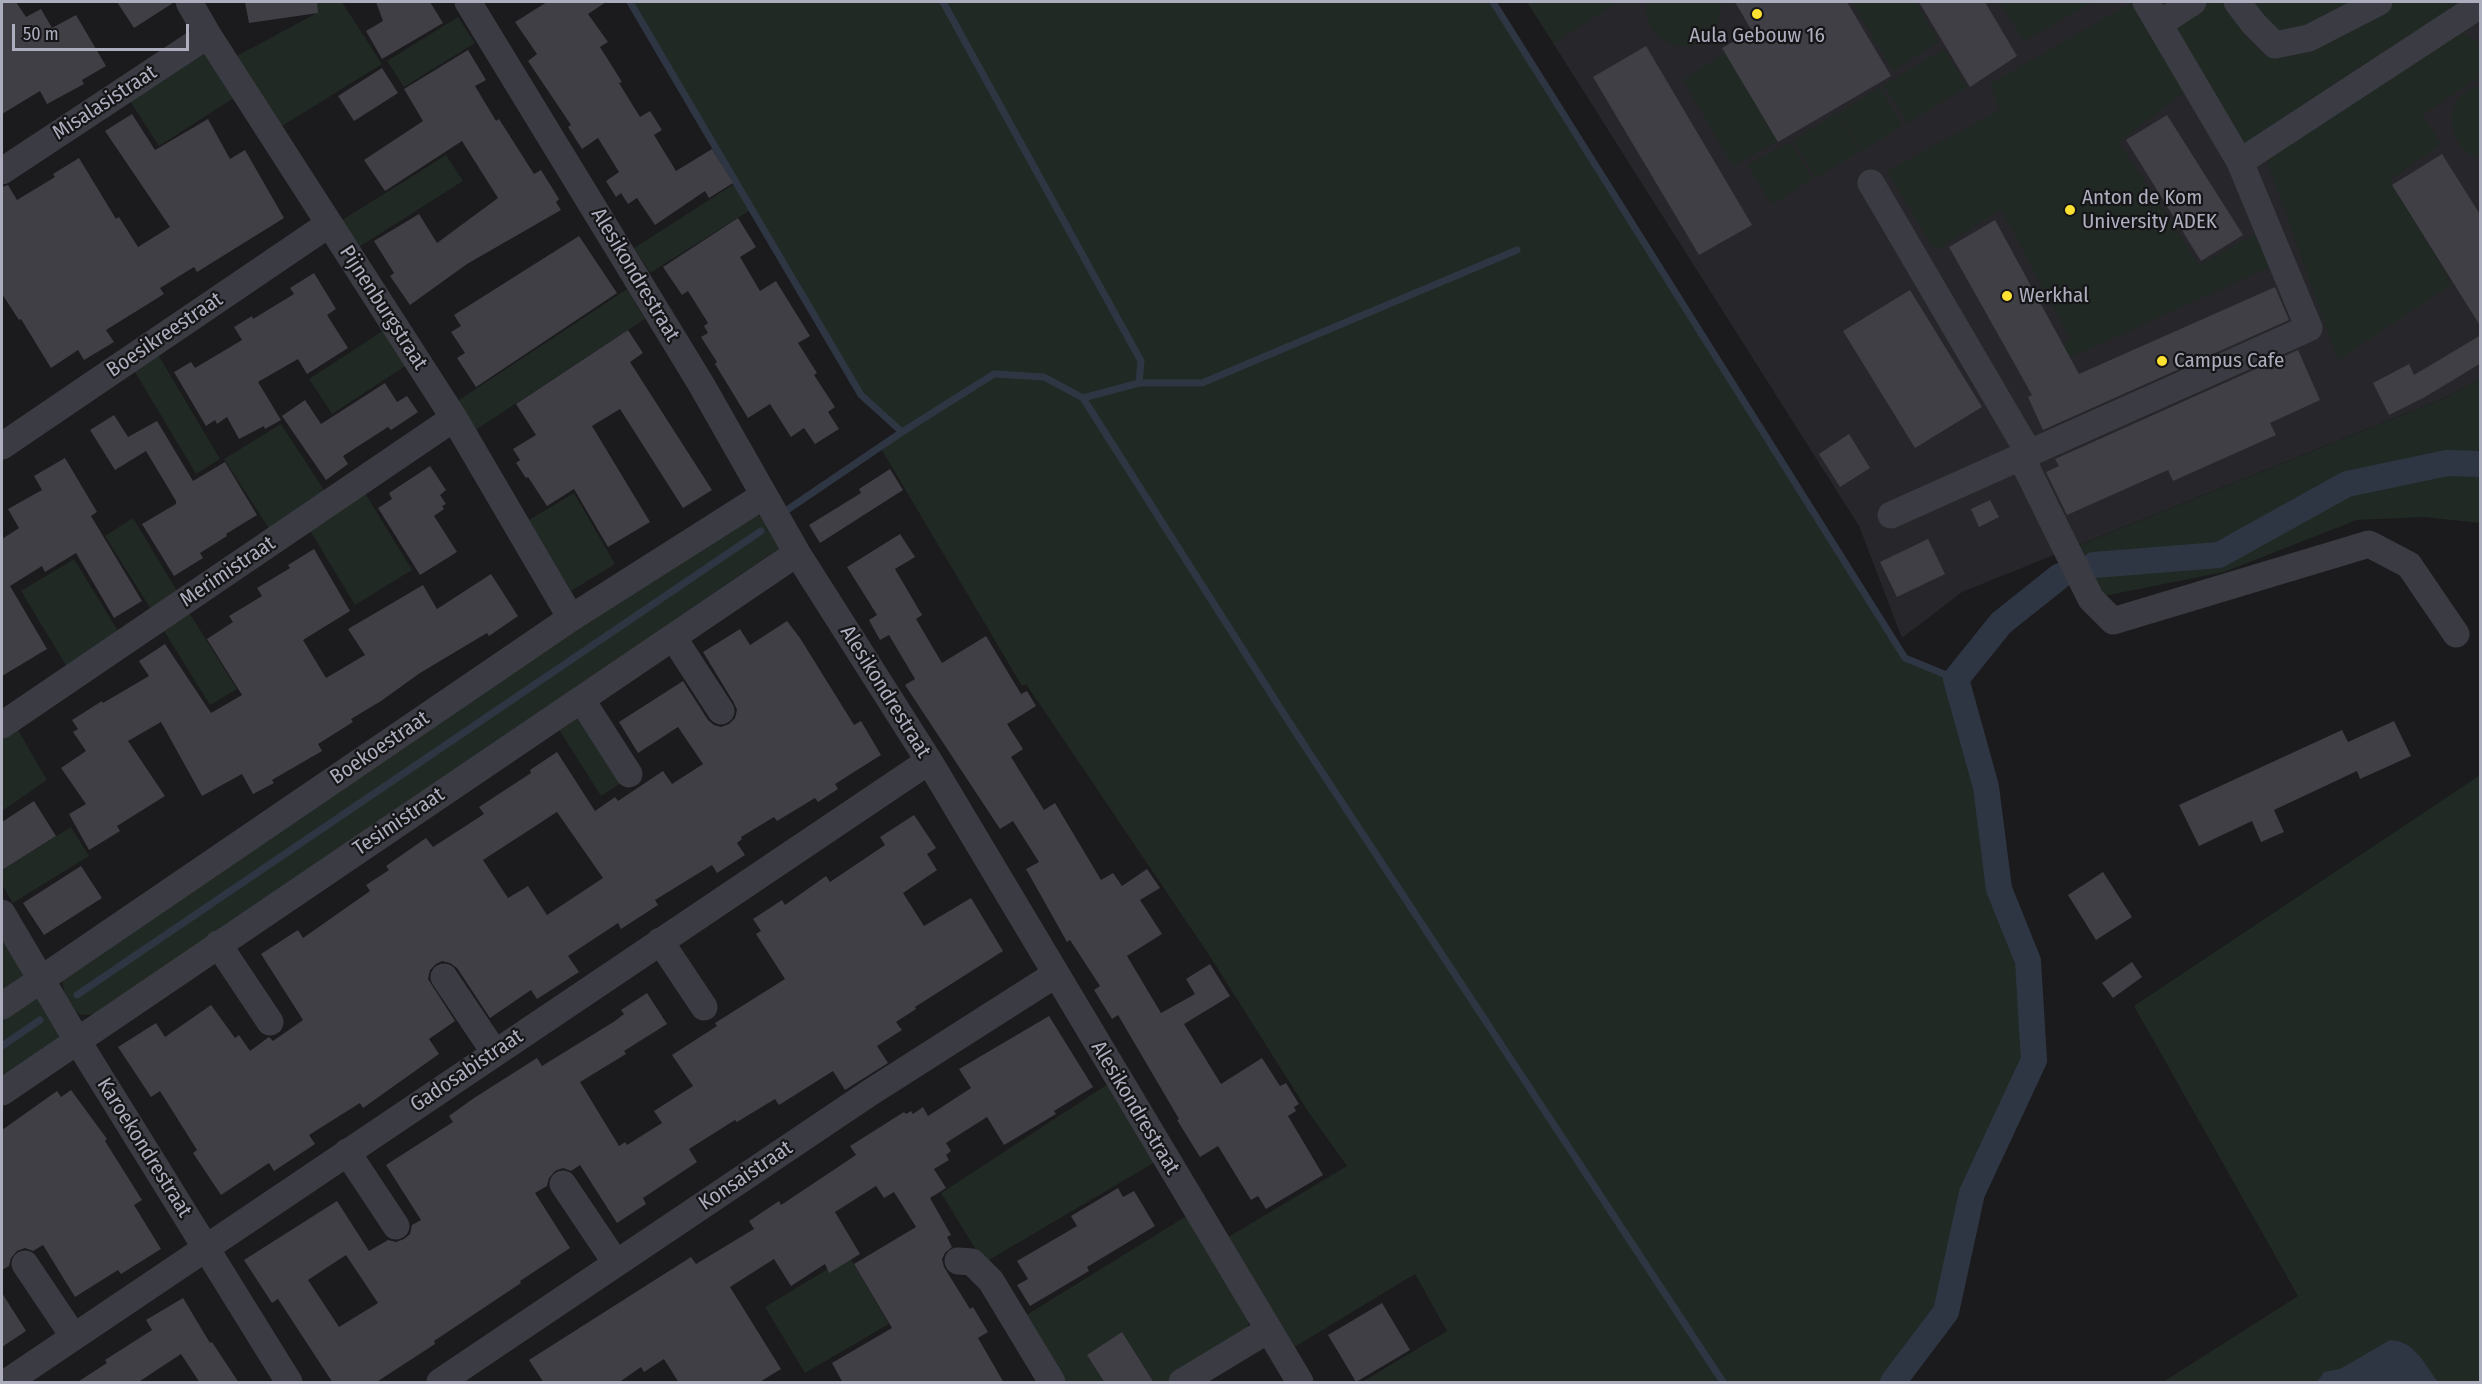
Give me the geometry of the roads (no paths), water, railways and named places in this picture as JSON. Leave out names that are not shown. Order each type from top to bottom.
[{"type":"street","name":"Pijnenburgstraat","points":[[189,2],[454,418],[571,618]]},
{"type":"street","name":"Alesikondrestraat","points":[[468,2],[701,384],[797,553],[928,761],[1300,1383]]},
{"type":"street","points":[[1891,515],[2309,327],[2240,162],[2152,13],[2193,2]]},
{"type":"street","points":[[2237,2],[2254,24],[2275,45],[2309,38],[2379,2]]},
{"type":"street","points":[[2240,162],[2481,5]]},
{"type":"street","name":"Misalasistraat","points":[[2,171],[208,35]]},
{"type":"street","points":[[1871,183],[2025,455],[2091,599],[2113,621],[2369,544],[2409,565],[2456,634]]},
{"type":"street","name":"Boesikreestraat","points":[[2,446],[329,224]]},
{"type":"street","name":"Merimistraat","points":[[2,725],[454,418]]},
{"type":"street","name":"Boekoestraat","points":[[2,1006],[571,618],[763,496]]},
{"type":"street","name":"Tesimistraat","points":[[2,1092],[797,553]]},
{"type":"street","points":[[673,637],[721,711]]},
{"type":"street","points":[[581,699],[629,774]]},
{"type":"street","name":"Gadosabistraat","points":[[7,1383],[928,761]]},
{"type":"street","name":"Karoekondrestraat","points":[[2,913],[77,1040],[288,1383]]},
{"type":"street","points":[[660,941],[705,1007]]},
{"type":"street","points":[[218,944],[270,1022]]},
{"type":"street","name":"Konsaistraat","points":[[440,1383],[861,1099],[1056,974]]},
{"type":"street","points":[[444,977],[495,1053]]},
{"type":"street","points":[[347,1152],[396,1226]]},
{"type":"street","points":[[563,1184],[616,1263]]},
{"type":"street","points":[[958,1261],[972,1262],[991,1281],[1052,1383]]},
{"type":"street","points":[[25,1264],[74,1337]]},
{"type":"street","points":[[1182,1383],[1268,1330]]},
{"type":"water","points":[[2390,1340],[2399,1341],[2412,1349],[2438,1382],[2317,1382],[2324,1372],[2340,1369]]},
{"type":"waterway","points":[[630,2],[861,395],[902,432]]},
{"type":"waterway","points":[[943,2],[1141,361],[1139,383],[1083,398]]},
{"type":"waterway","points":[[1493,2],[1905,658],[1956,679]]},
{"type":"waterway","points":[[1139,383],[1202,383],[1517,250]]},
{"type":"waterway","points":[[787,510],[902,432],[994,374],[1044,377],[1083,398],[1289,722],[1723,1382]]},
{"type":"waterway","points":[[2094,565],[2219,555],[2347,484],[2447,463],[2480,464]]},
{"type":"waterway","points":[[77,995],[761,531]]},
{"type":"waterway","points":[[1893,1382],[1946,1312],[1972,1193],[2034,1060],[2028,961],[1999,889],[1986,787],[1956,679],[2001,623],[2060,576]]},
{"type":"waterway","points":[[2,1046],[40,1020]]},
{"type":"place","name":"Aula Gebouw 16","points":[[1757,14]]},
{"type":"place","name":"Anton de Kom University ADEK","points":[[2070,210]]},
{"type":"place","name":"Werkhal","points":[[2007,296]]},
{"type":"place","name":"Campus Cafe","points":[[2162,361]]}]
